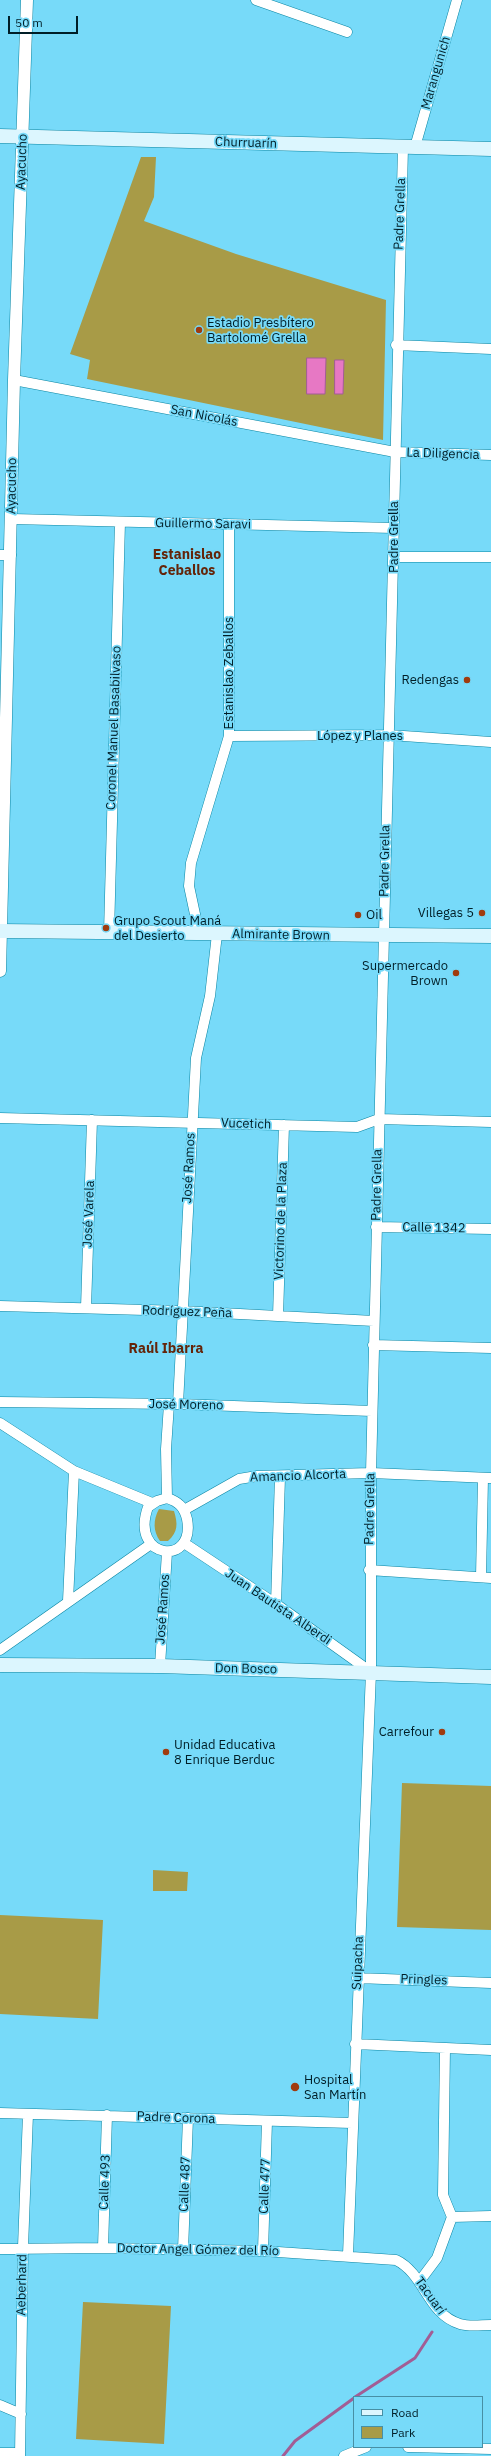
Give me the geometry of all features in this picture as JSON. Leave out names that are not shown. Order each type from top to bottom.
[{"type":"main road","name":"Churruarín","points":[[0,136],[491,149]]},
{"type":"main road","name":"Almirante Brown","points":[[1,931],[491,936]]},
{"type":"main road","name":"Don Bosco","points":[[0,1665],[160,1666],[491,1677]]},
{"type":"street","name":"Ayacucho","points":[[0,971],[6,555],[12,519],[14,380],[28,0]]},
{"type":"street","points":[[256,0],[347,32]]},
{"type":"street","name":"Marangunich","points":[[409,147],[457,0]]},
{"type":"street","name":"Padre Grella","points":[[371,1672],[369,1570],[383,936],[394,557],[396,345],[409,147]]},
{"type":"street","points":[[396,345],[491,349]]},
{"type":"street","name":"San Nicolás","points":[[14,380],[394,452]]},
{"type":"street","name":"La Diligencia","points":[[394,452],[491,455]]},
{"type":"street","name":"Guillermo Saravi","points":[[12,519],[394,528]]},
{"type":"street","name":"Coronel Manuel Basabilvaso","points":[[108,933],[120,522]]},
{"type":"street","name":"Estanislao Zeballos","points":[[199,933],[189,886],[191,863],[229,736],[229,525]]},
{"type":"street","points":[[394,557],[491,557]]},
{"type":"street","name":"López y Planes","points":[[229,736],[389,735],[491,742]]},
{"type":"street","name":"José Ramos","points":[[168,1498],[166,1449],[173,1404],[182,1311],[191,1123],[196,1058],[210,996],[216,934]]},
{"type":"street","name":"Vucetich","points":[[0,1118],[357,1128],[379,1119],[491,1122]]},
{"type":"street","name":"José Varela","points":[[86,1308],[92,1120]]},
{"type":"street","name":"Victorino de la Plaza","points":[[278,1316],[284,1126]]},
{"type":"street","name":"Calle 1342","points":[[376,1227],[491,1229]]},
{"type":"street","name":"Rodríguez Peña","points":[[0,1306],[182,1311],[374,1321]]},
{"type":"street","points":[[374,1345],[491,1348]]},
{"type":"street","name":"José Moreno","points":[[0,1402],[173,1404],[372,1411]]},
{"type":"street","points":[[0,1423],[74,1471],[152,1503],[168,1498],[179,1503],[184,1510],[188,1532],[184,1543],[178,1550],[167,1552],[157,1549],[151,1544],[145,1527],[147,1512],[152,1503]]},
{"type":"street","points":[[68,1601],[74,1471]]},
{"type":"street","name":"Amancio Alcorta","points":[[184,1510],[238,1479],[257,1476],[280,1477],[371,1473],[487,1478]]},
{"type":"street","points":[[276,1604],[280,1477]]},
{"type":"street","points":[[369,1570],[486,1578],[487,1478]]},
{"type":"street","name":"Juan Bautista Alberdi","points":[[184,1543],[276,1604],[371,1672]]},
{"type":"street","points":[[0,1650],[151,1544]]},
{"type":"street","name":"José Ramos","points":[[160,1666],[167,1552]]},
{"type":"street","name":"Suipacha","points":[[348,2255],[357,1978],[371,1672]]},
{"type":"street","name":"Pringles","points":[[357,1978],[491,1983]]},
{"type":"street","points":[[355,2044],[491,2050]]},
{"type":"street","points":[[419,2282],[437,2258],[452,2217],[443,2195],[445,2048]]},
{"type":"street","name":"Padre Corona","points":[[0,2113],[352,2123]]},
{"type":"street","name":"Aeberhard","points":[[20,2455],[23,2248],[28,2114]]},
{"type":"street","name":"Calle 493","points":[[103,2248],[107,2116]]},
{"type":"street","name":"Calle 487","points":[[183,2250],[188,2118]]},
{"type":"street","name":"Calle 477","points":[[263,2250],[267,2121]]},
{"type":"street","points":[[452,2217],[491,2216]]},
{"type":"street","name":"Doctor Angel Gómez del Río","points":[[0,2249],[103,2248],[263,2250],[348,2255],[396,2260]]},
{"type":"street","name":"Tacuarí","points":[[396,2260],[408,2265],[446,2318],[462,2324],[491,2326]]},
{"type":"street","points":[[0,2404],[21,2414]]},
{"type":"street","points":[[344,2456],[364,2448]]},
{"type":"street","points":[[421,2448],[475,2452],[491,2449]]},
{"type":"street","points":[[0,2453],[20,2455]]},
{"type":"green space","points":[[141,157],[156,157],[154,197],[144,221],[236,254],[386,300],[383,440],[87,379],[90,360],[70,354]]},
{"type":"green space","points":[[159,1509],[174,1511],[176,1528],[174,1534],[168,1541],[160,1541],[156,1533],[155,1521]]},
{"type":"green space","points":[[402,1783],[491,1786],[491,1930],[397,1927]]},
{"type":"green space","points":[[153,1870],[188,1872],[187,1891],[153,1891]]},
{"type":"green space","points":[[0,1915],[103,1920],[98,2019],[0,2014]]},
{"type":"green space","points":[[83,2302],[171,2306],[164,2444],[76,2439]]},
{"type":"shaded area","points":[[307,358],[326,358],[325,394],[307,394]]},
{"type":"shaded area","points":[[335,360],[344,360],[343,394],[335,394]]},
{"type":"waterway","points":[[357,2396],[415,2358],[432,2332]]},
{"type":"waterway","points":[[283,2456],[295,2441],[353,2399]]},
{"type":"place","name":"Estadio Presbítero Bartolomé Grella","points":[[199,330]]},
{"type":"place","name":"Redengas","points":[[467,680]]},
{"type":"place","name":"Villegas 5","points":[[482,913]]},
{"type":"place","name":"Oil","points":[[358,915]]},
{"type":"place","name":"Grupo Scout Maná del Desierto","points":[[106,928]]},
{"type":"place","name":"Supermercado Brown","points":[[456,973]]},
{"type":"place","name":"Carrefour","points":[[442,1732]]},
{"type":"place","name":"Unidad Educativa 8 Enrique Berduc","points":[[166,1752]]},
{"type":"place","name":"Hospital San Martín","points":[[295,2087]]},
{"type":"district","name":"Estanislao Ceballos","points":[[187,564]]},
{"type":"district","name":"Raúl Ibarra","points":[[166,1349]]}]
